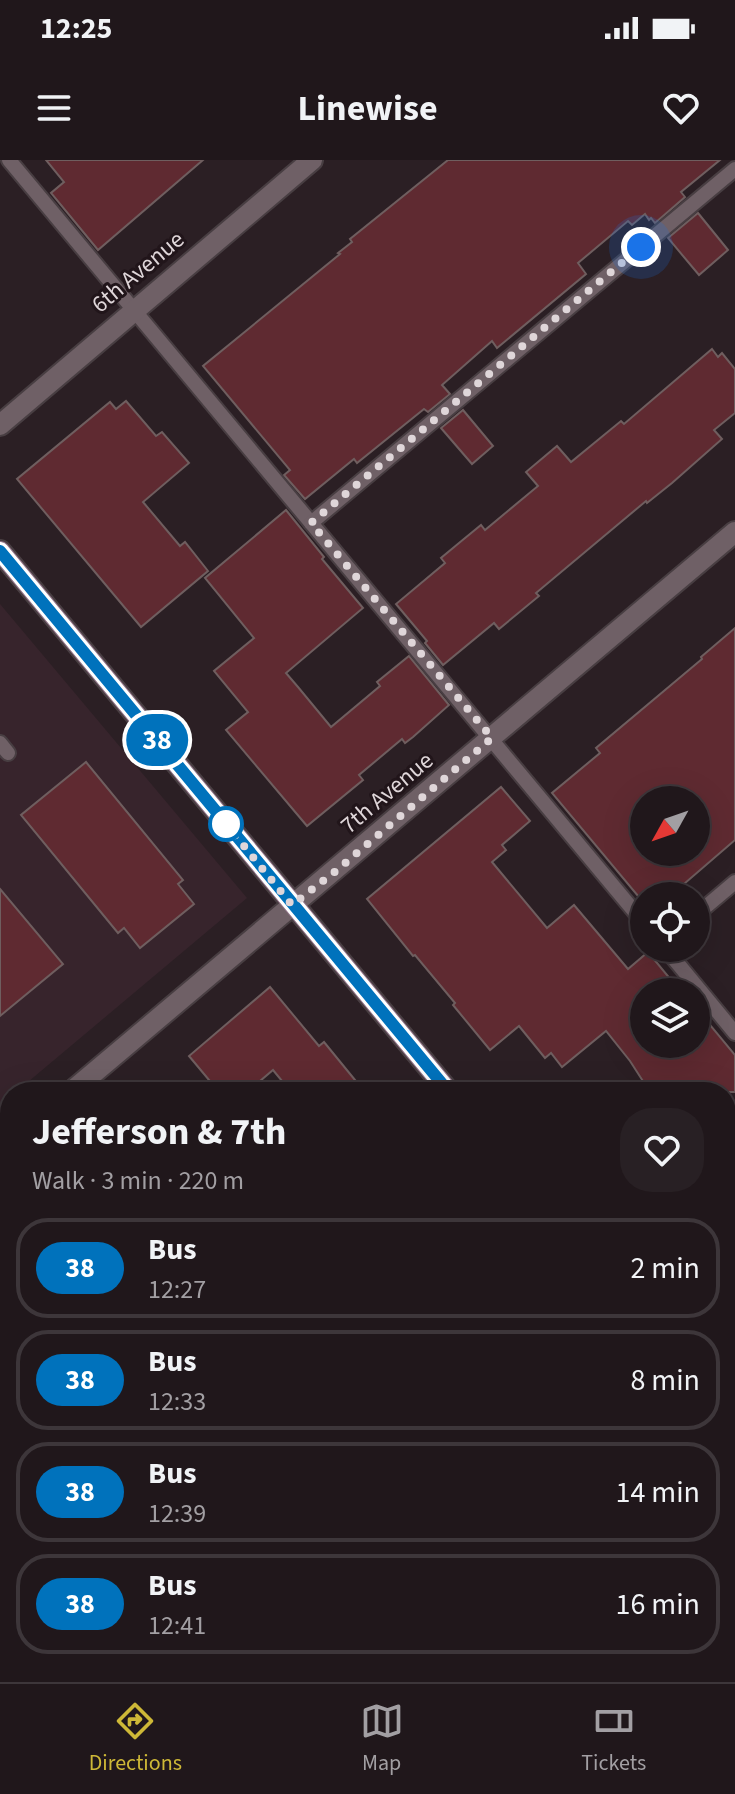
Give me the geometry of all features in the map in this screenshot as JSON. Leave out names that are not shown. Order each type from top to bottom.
[{"type":"main road","points":[[0,551],[433,1082]]},
{"type":"street","name":"6th Avenue","points":[[0,425],[312,160]]},
{"type":"street","name":"7th Avenue","points":[[98,1082],[292,905],[735,532]]},
{"type":"lane","points":[[9,160],[630,906]]},
{"type":"lane","points":[[311,523],[735,169]]},
{"type":"lane","points":[[710,903],[735,882]]},
{"type":"lane","points":[[677,962],[735,1033]]},
{"type":"shaded area","points":[[0,604],[247,898],[28,1082],[0,1082]]},
{"type":"building","points":[[46,160],[203,160],[98,250],[51,193],[64,182]]},
{"type":"building","points":[[448,160],[720,160],[681,192],[685,197],[655,223],[645,214],[632,225],[628,221],[578,263],[586,274],[497,348],[492,341],[442,385],[450,394],[428,412],[424,409],[357,463],[354,459],[305,499],[284,475],[290,470],[203,366],[340,254],[352,242],[350,239]]},
{"type":"building","points":[[698,213],[728,250],[699,275],[668,238]]},
{"type":"building","points":[[712,349],[718,357],[722,353],[735,369],[735,413],[714,430],[722,439],[536,593],[539,596],[499,629],[494,623],[443,665],[396,604],[445,563],[441,558],[459,543],[481,525],[485,530],[538,486],[526,472],[557,446],[571,462],[621,421],[624,424]]},
{"type":"building","points":[[126,401],[156,436],[162,432],[189,463],[143,502],[180,546],[185,542],[208,571],[141,627],[17,479],[110,402],[116,409]]},
{"type":"building","points":[[463,410],[493,446],[472,464],[441,428]]},
{"type":"building","points":[[286,510],[363,608],[286,673],[331,727],[380,686],[377,682],[409,656],[449,705],[413,737],[405,743],[402,739],[359,775],[363,780],[307,826],[226,730],[248,712],[214,671],[254,638],[205,578]]},
{"type":"building","points":[[735,628],[735,840],[710,862],[710,786],[630,786],[630,866],[705,866],[686,882],[630,882],[630,886],[552,793],[600,753],[596,748]]},
{"type":"building","points":[[86,762],[183,880],[178,884],[194,904],[140,948],[124,928],[118,933],[21,815]]},
{"type":"building","points":[[501,787],[530,821],[502,845],[506,850],[492,862],[547,928],[574,905],[628,969],[636,962],[656,962],[669,978],[630,978],[630,1058],[710,1058],[710,1025],[735,1055],[735,1082],[644,1082],[606,1031],[562,1067],[551,1053],[545,1058],[519,1026],[490,1050],[453,1005],[455,1003],[367,899]]},
{"type":"building","points":[[0,889],[63,964],[0,1016]]},
{"type":"building","points":[[270,987],[319,1046],[324,1042],[355,1080],[283,1082],[273,1070],[259,1082],[211,1082],[189,1056]]},
{"type":"bus line","name":"38","points":[[0,551],[441,1082]]},
{"type":"route","points":[[226,824],[292,905],[492,738],[311,523],[641,247]]}]
